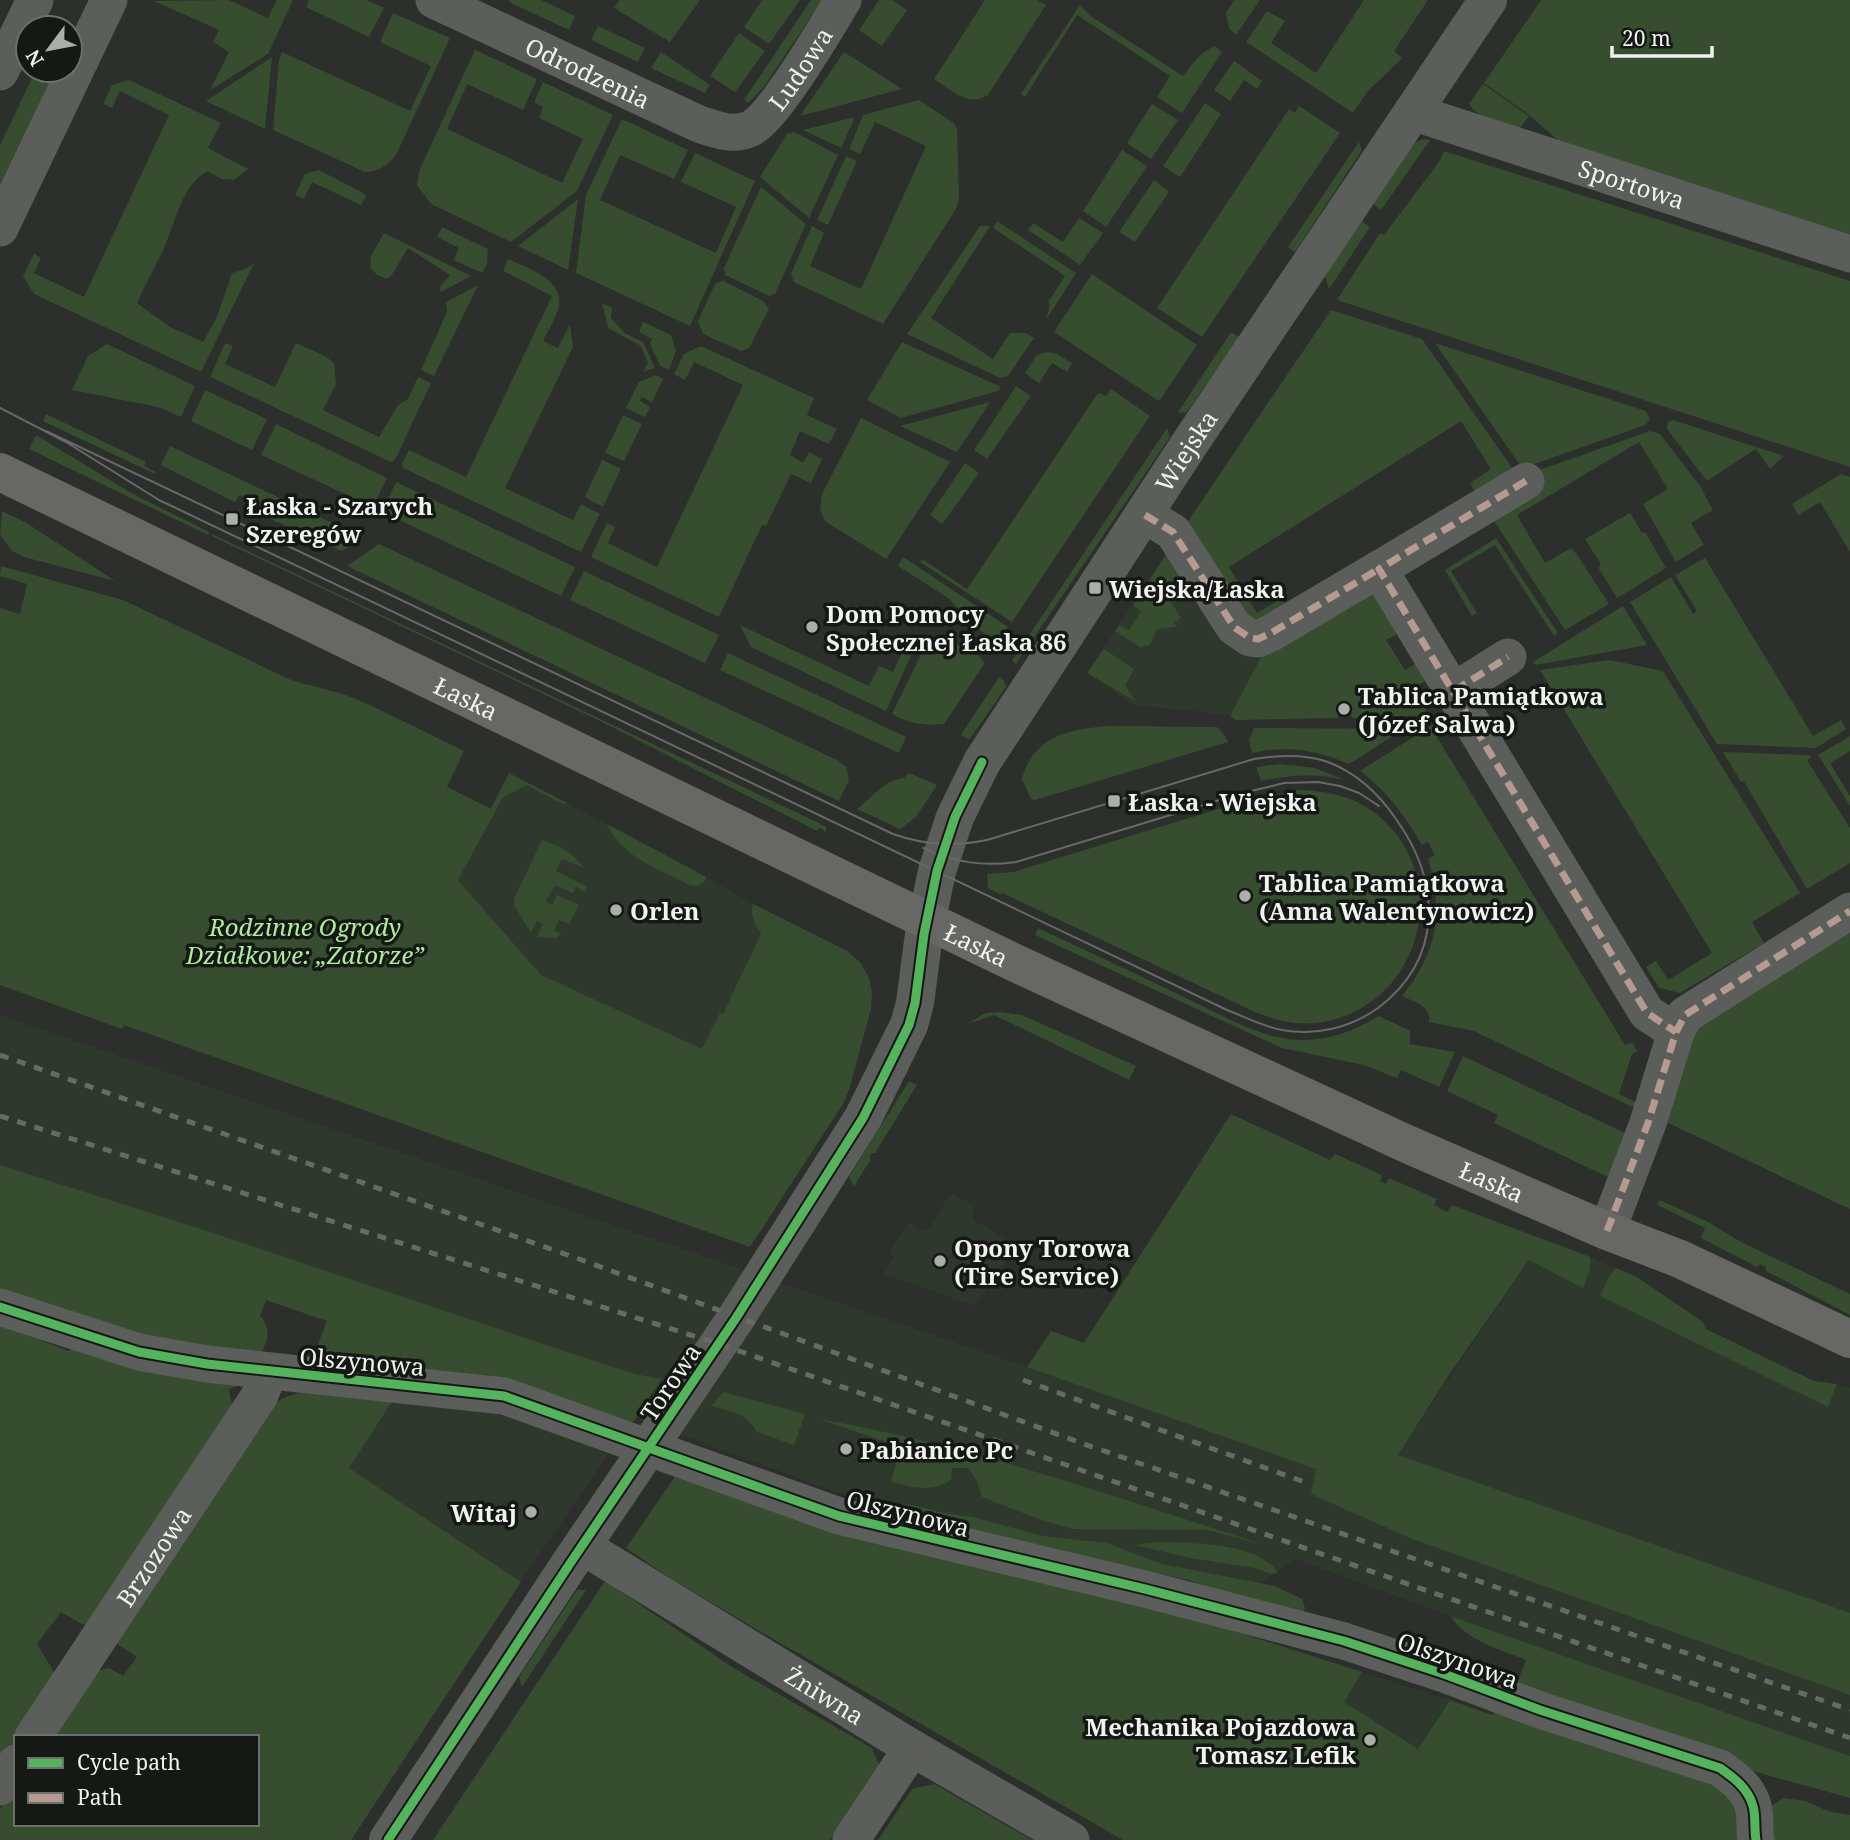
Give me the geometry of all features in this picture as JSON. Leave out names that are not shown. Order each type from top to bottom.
[{"type":"main road","name":"Łaska","points":[[0,472],[926,920],[1407,1144],[1607,1231],[1680,1259],[1850,1339]]},
{"type":"street","points":[[0,72],[35,0]]},
{"type":"street","points":[[0,228],[109,0]]},
{"type":"street","name":"Odrodzenia","points":[[434,0],[699,124],[724,132],[746,131]]},
{"type":"street","name":"Ludowa","points":[[746,131],[760,124],[777,102],[843,0]]},
{"type":"street","name":"Wiejska","points":[[926,920],[937,871],[955,817],[982,762],[1488,0]]},
{"type":"street","name":"Sportowa","points":[[1412,112],[1850,254]]},
{"type":"street","points":[[1144,515],[1172,532],[1234,627],[1250,638],[1258,639],[1271,634],[1526,481]]},
{"type":"street","points":[[1379,569],[1647,1013],[1676,1032]]},
{"type":"street","points":[[1454,691],[1508,657]]},
{"type":"street","points":[[1607,1231],[1648,1123],[1676,1032],[1685,1015],[1850,911]]},
{"type":"street","name":"Torowa","points":[[388,1840],[768,1269],[863,1118],[913,1013],[926,920]]},
{"type":"street","name":"Olszynowa","points":[[0,1307],[139,1352],[269,1372],[504,1396],[839,1516],[1145,1589],[1345,1642],[1444,1674],[1540,1710],[1699,1760],[1737,1780],[1746,1792],[1754,1807],[1756,1840]]},
{"type":"street","name":"Brzozowa","points":[[34,1735],[260,1395],[269,1372]]},
{"type":"street","name":"Żniwna","points":[[582,1546],[912,1748],[1072,1840]]},
{"type":"street","points":[[851,1840],[912,1748]]},
{"type":"street","points":[[0,1787],[14,1766]]},
{"type":"shaded area","points":[[1172,545],[1266,648],[1231,715],[1133,705],[1087,673]]},
{"type":"shaded area","name":"Orlen","points":[[509,773],[685,865],[773,915],[705,1053],[549,995],[443,883],[491,809]]},
{"type":"shaded area","points":[[0,1015],[1027,1367],[1051,1331],[1397,1455],[1543,1240],[1557,1243],[1637,1277],[1703,1322],[1706,1329],[1814,1381],[1850,1388],[1850,1756],[1295,1559],[1246,1592],[879,1508],[636,1418],[327,1321],[0,1210]]},
{"type":"shaded area","points":[[951,1193],[974,1205],[973,1220],[1017,1244],[975,1306],[884,1274],[894,1257],[889,1254],[908,1222],[926,1232]]},
{"type":"shaded area","points":[[395,1397],[477,1406],[576,1438],[608,1454],[521,1582],[349,1468]]},
{"type":"shaded area","points":[[1362,1672],[1450,1700],[1397,1783],[1322,1735]]},
{"type":"green space","points":[[229,0],[268,18],[277,0],[293,0],[268,54],[210,90],[229,52],[213,42],[219,30],[154,1]]},
{"type":"green space","points":[[309,0],[366,0],[384,8],[369,37],[306,7]]},
{"type":"green space","points":[[541,0],[575,16],[569,30],[509,2]]},
{"type":"green space","points":[[620,0],[700,0],[670,42],[614,8]]},
{"type":"green space","points":[[762,0],[800,0],[769,44],[744,27]]},
{"type":"green space","points":[[811,0],[822,0],[764,87],[748,103],[744,100]]},
{"type":"green space","points":[[879,0],[892,0],[907,10],[882,46],[859,30]]},
{"type":"green space","points":[[985,0],[1037,0],[1046,5],[988,95],[974,100],[967,99],[934,79]]},
{"type":"green space","points":[[1234,0],[1260,0],[1236,35],[1229,28],[1226,13]]},
{"type":"green space","points":[[1364,0],[1428,0],[1394,51],[1402,58],[1367,92],[1353,113],[1246,42],[1267,11],[1285,21],[1271,43],[1316,73]]},
{"type":"green space","points":[[1541,0],[1850,0],[1850,235],[1560,142],[1528,114],[1484,83]]},
{"type":"green space","points":[[1080,5],[1092,17],[1183,76],[1209,49],[1215,46],[1222,52],[1182,113],[1157,97],[1170,76],[1077,15],[1025,97],[1021,94]]},
{"type":"green space","points":[[393,13],[450,38],[396,155],[389,162],[379,169],[365,172],[273,130],[282,52],[410,111],[431,66],[380,42]]},
{"type":"green space","points":[[598,26],[645,48],[638,62],[591,40]]},
{"type":"green space","points":[[739,33],[765,51],[735,92],[710,76]]},
{"type":"green space","points":[[475,50],[537,79],[523,110],[467,84],[447,129],[562,183],[583,139],[539,118],[543,107],[534,102],[543,82],[613,115],[577,191],[511,242],[431,204],[417,185],[419,171]]},
{"type":"green space","points":[[661,52],[710,85],[705,93],[651,68]]},
{"type":"green space","points":[[844,52],[902,89],[800,116]]},
{"type":"green space","points":[[272,57],[265,129],[206,101]]},
{"type":"green space","points":[[1234,61],[1262,81],[1257,89],[1244,80],[1230,101],[1214,90]]},
{"type":"green space","points":[[129,80],[221,123],[208,148],[248,169],[234,180],[222,179],[207,171],[191,186],[137,303],[170,327],[203,342],[217,317],[232,273],[246,269],[254,263],[201,372],[34,294],[23,276],[34,254],[41,258],[34,273],[84,297],[169,115],[120,91],[112,108],[103,104],[112,85]]},
{"type":"green space","points":[[29,84],[48,84],[0,185],[0,145]]},
{"type":"green space","points":[[1483,84],[1529,116],[1520,128],[1485,117],[1473,109],[1469,104]]},
{"type":"green space","points":[[919,100],[954,123],[957,129],[959,197],[957,207],[883,324],[794,282],[791,274],[812,226],[824,233],[810,266],[861,289],[926,146],[875,122],[860,154],[849,149],[863,115]]},
{"type":"green space","points":[[1205,103],[1221,114],[1180,177],[1163,166]]},
{"type":"green space","points":[[1152,104],[1178,120],[1151,159],[1127,143]]},
{"type":"green space","points":[[1299,106],[1340,133],[1202,337],[1157,308],[1289,109],[1295,113]]},
{"type":"green space","points":[[855,117],[841,148],[803,130]]},
{"type":"green space","points":[[622,119],[688,150],[674,179],[620,155],[600,200],[716,253],[736,207],[681,182],[695,153],[755,181],[690,326],[576,273],[586,195]]},
{"type":"green space","points":[[794,132],[838,155],[809,218],[760,177],[787,134]]},
{"type":"green space","points":[[1430,140],[1381,210],[1373,204],[1414,143]]},
{"type":"green space","points":[[1359,142],[1362,150],[1295,252],[1288,247]]},
{"type":"green space","points":[[1122,150],[1147,166],[1106,227],[1083,211]]},
{"type":"green space","points":[[1444,151],[1850,281],[1850,467],[1337,300],[1380,233],[1384,235],[1439,162]]},
{"type":"green space","points":[[846,156],[857,161],[828,225],[817,220]]},
{"type":"green space","points":[[319,170],[366,196],[361,205],[312,182],[304,199],[295,195],[305,174]]},
{"type":"green space","points":[[1154,180],[1169,192],[1135,242],[1119,232]]},
{"type":"green space","points":[[761,187],[806,224],[775,294],[769,296],[725,275],[724,268]]},
{"type":"green space","points":[[578,199],[568,270],[518,246]]},
{"type":"green space","points":[[1079,218],[1103,233],[1080,265],[1028,230],[1033,223],[1063,242]]},
{"type":"green space","points":[[997,221],[1076,273],[1046,320],[1050,304],[1048,302],[1065,276],[993,228]]},
{"type":"green space","points":[[1361,221],[1370,227],[1329,289],[1325,276]]},
{"type":"green space","points":[[980,226],[990,226],[931,318],[993,359],[1010,333],[1026,333],[1034,338],[1008,376],[1000,378],[907,334]]},
{"type":"green space","points":[[442,227],[488,249],[487,264],[482,273],[454,260],[459,248],[437,237]]},
{"type":"green space","points":[[384,233],[471,276],[441,292],[439,288],[450,275],[408,248],[391,276],[387,279],[377,275],[370,267],[371,256]]},
{"type":"green space","points":[[508,259],[535,271],[557,291],[558,310],[543,341],[558,348],[570,324],[573,347],[505,488],[573,520],[581,504],[600,514],[581,552],[403,468],[402,464],[409,450],[466,477],[552,296],[503,271]]},
{"type":"green space","points":[[1092,274],[1197,345],[1159,401],[1054,332]]},
{"type":"green space","points":[[723,281],[763,301],[769,309],[749,348],[741,351],[703,334],[698,321],[715,284]]},
{"type":"green space","points":[[478,285],[434,376],[421,370],[447,312],[446,302]]},
{"type":"green space","points":[[602,303],[612,308],[611,318],[625,333],[643,342],[655,368],[643,372],[648,363],[641,346],[608,328]]},
{"type":"green space","points":[[1331,310],[1422,339],[1517,475],[1480,500],[1470,483],[1491,469],[1461,421],[1229,567],[1257,613],[1282,598],[1292,614],[1257,630],[1182,530]]},
{"type":"green space","points":[[643,322],[671,335],[676,351],[669,370],[660,366],[650,344],[652,339],[639,332]]},
{"type":"green space","points":[[1231,332],[1239,337],[1186,413],[1178,412]]},
{"type":"green space","points":[[902,342],[1001,387],[998,391],[901,418],[867,400]]},
{"type":"green space","points":[[225,343],[233,346],[225,364],[275,387],[296,343],[325,356],[334,363],[336,384],[323,410],[379,437],[398,405],[408,399],[418,377],[431,383],[395,460],[391,462],[210,377]]},
{"type":"green space","points":[[1435,343],[1646,411],[1650,420],[1645,425],[1526,467],[1520,465]]},
{"type":"green space","points":[[107,344],[195,386],[181,417],[158,407],[72,390],[88,356]]},
{"type":"green space","points":[[701,346],[814,398],[807,415],[837,429],[829,444],[800,431],[790,455],[803,463],[809,452],[822,459],[811,483],[791,474],[766,526],[762,525],[719,617],[591,557],[607,523],[615,527],[608,543],[657,567],[743,385],[694,362],[685,380],[674,374],[684,354]]},
{"type":"green space","points":[[1047,352],[1057,354],[1072,363],[1067,372],[1052,363],[1039,383],[1025,373],[1037,355]]},
{"type":"green space","points":[[656,375],[663,379],[652,402],[642,397],[640,401],[650,407],[645,417],[626,408],[639,382]]},
{"type":"green space","points":[[1016,386],[1031,396],[987,459],[974,450]]},
{"type":"green space","points":[[1111,389],[1150,416],[1012,622],[920,562],[922,559],[967,589],[1098,393],[1106,396]]},
{"type":"green space","points":[[205,390],[267,419],[252,450],[191,421]]},
{"type":"green space","points":[[990,402],[957,452],[900,426]]},
{"type":"green space","points":[[46,414],[146,462],[144,466],[156,472],[155,474],[43,421]]},
{"type":"green space","points":[[623,415],[642,424],[624,461],[605,453]]},
{"type":"green space","points":[[861,418],[950,462],[886,559],[826,522],[820,511],[822,494]]},
{"type":"green space","points":[[1673,420],[1784,456],[1770,469],[1756,449],[1707,481],[1667,429],[1668,422]]},
{"type":"green space","points":[[276,424],[387,478],[373,507],[261,455]]},
{"type":"green space","points":[[1167,428],[1170,437],[1016,664],[1012,661]]},
{"type":"green space","points":[[1650,431],[1660,434],[1700,486],[1713,510],[1691,523],[1704,545],[1676,562],[1643,504],[1668,489],[1639,442],[1517,515],[1545,563],[1571,548],[1609,604],[1565,630],[1489,513],[1531,473]]},
{"type":"green space","points":[[36,435],[133,494],[209,532],[208,535],[29,449]]},
{"type":"green space","points":[[170,446],[347,530],[350,528],[363,537],[342,551],[266,517],[268,510],[239,495],[235,502],[161,465]]},
{"type":"green space","points":[[602,460],[621,469],[603,507],[585,497]]},
{"type":"green space","points":[[965,463],[979,473],[942,524],[930,515]]},
{"type":"green space","points":[[1841,474],[1850,477],[1850,552],[1820,502],[1798,515],[1792,504]]},
{"type":"green space","points":[[396,482],[575,567],[561,596],[382,512]]},
{"type":"green space","points":[[2,511],[25,522],[115,581],[24,557],[12,551],[0,535]]},
{"type":"green space","points":[[1630,513],[1642,533],[1645,532],[1666,568],[1617,598],[1585,539]]},
{"type":"green space","points":[[212,534],[827,827],[824,834],[824,830],[819,828],[817,831],[600,721]]},
{"type":"green space","points":[[1496,538],[1558,633],[1554,636],[1495,545],[1451,571],[1477,613],[1472,616],[1445,570]]},
{"type":"green space","points":[[379,544],[837,760],[846,767],[849,780],[839,801],[347,566]]},
{"type":"green space","points":[[1172,545],[1190,571],[1163,590],[1181,618],[1174,623],[1177,627],[1157,629],[1150,645],[1140,647],[1115,631],[1119,625],[1129,630],[1141,611],[1133,605]]},
{"type":"green space","points":[[903,557],[1008,627],[996,646],[948,598],[898,566]]},
{"type":"green space","points":[[1705,558],[1813,736],[1841,720],[1846,729],[1816,748],[1717,744],[1630,602],[1671,577],[1693,614],[1697,611],[1675,575]]},
{"type":"green space","name":"Rodzinne Ogrody Działkowe: „Zatorze”","points":[[1,566],[123,600],[291,680],[368,704],[464,751],[447,787],[491,809],[509,773],[567,803],[563,804],[527,785],[503,797],[458,880],[541,975],[702,1049],[720,1013],[723,1014],[761,934],[752,916],[753,904],[847,951],[861,963],[869,978],[871,1009],[849,1090],[843,1104],[750,1247],[124,1025],[122,1029],[0,985],[0,608],[20,614],[27,584],[0,576]]},
{"type":"green space","points":[[584,571],[719,635],[705,663],[570,600]]},
{"type":"green space","points":[[1370,584],[1408,628],[1386,640],[1405,670],[1424,659],[1434,675],[1413,689],[1429,715],[1352,718],[1349,703],[1337,708],[1338,718],[1236,720],[1231,717],[1266,648]]},
{"type":"green space","points":[[1623,606],[1647,645],[1535,665],[1533,662]]},
{"type":"green space","points":[[740,625],[869,686],[879,666],[893,672],[910,636],[918,640],[886,711],[751,647]]},
{"type":"green space","points":[[942,637],[975,652],[985,663],[944,724],[917,724],[892,714],[926,644]]},
{"type":"green space","points":[[1104,649],[1134,669],[1125,685],[1135,701],[1087,673]]},
{"type":"green space","points":[[728,653],[906,737],[899,753],[720,670]]},
{"type":"green space","points":[[1609,660],[1663,671],[1800,893],[1752,922],[1764,943],[1680,993],[1659,988],[1646,967],[1656,961],[1668,980],[1712,953],[1540,670]]},
{"type":"green space","points":[[999,677],[1006,687],[969,740],[961,735]]},
{"type":"green space","points":[[1456,710],[1462,717],[1435,734],[1625,1045],[1633,1043],[1637,1051],[1632,1054],[1619,1094],[1642,1105],[1639,1110],[1474,1031],[1429,1022],[1425,1008],[1402,996],[1423,964],[1434,931],[1436,897],[1428,859],[1435,855],[1428,842],[1422,845],[1387,796],[1360,771]]},
{"type":"green space","points":[[1109,726],[1217,727],[1228,742],[1031,799],[1022,779],[1027,764],[1044,744],[1067,733]]},
{"type":"green space","points":[[1254,728],[1404,729],[1349,764],[1302,750],[1277,749],[1252,753],[1249,740]]},
{"type":"green space","points":[[1850,736],[1850,751],[1830,763],[1850,796],[1850,806],[1818,755]]},
{"type":"green space","points":[[1723,752],[1810,755],[1807,760],[1850,828],[1850,863],[1807,889],[1745,783],[1741,782]]},
{"type":"green space","points":[[1280,764],[1315,768],[1345,780],[1303,776],[1261,781],[1256,767]]},
{"type":"green space","points":[[909,773],[937,785],[916,817],[900,829],[857,809],[885,786]]},
{"type":"green space","points":[[1300,790],[1339,796],[1358,802],[1375,813],[1397,835],[1411,860],[1419,888],[1419,916],[1413,944],[1401,970],[1382,992],[1358,1010],[1343,1017],[1296,1023],[1260,1014],[988,888],[987,874],[1013,872],[1238,803]]},
{"type":"green space","points":[[607,824],[706,877],[704,882],[697,886],[690,885],[642,861],[622,846]]},
{"type":"green space","points":[[542,840],[566,851],[580,863],[584,868],[562,859],[556,871],[587,887],[585,892],[576,887],[573,893],[555,885],[546,902],[552,905],[557,895],[579,905],[569,924],[559,920],[554,930],[561,934],[556,938],[537,937],[543,924],[537,921],[531,933],[514,905],[514,899]]},
{"type":"green space","points":[[1850,922],[1850,1209],[1662,1120],[1696,1028]]},
{"type":"green space","points":[[1038,928],[1228,1018],[1270,1035],[1298,1040],[1320,1039],[1350,1030],[1379,1016],[1410,1031],[1410,1044],[1455,1052],[1439,1087],[1401,1070],[1397,1078],[1364,1065],[1282,1048],[1035,935]]},
{"type":"green space","points":[[986,1013],[1022,1015],[1136,1066],[1129,1080],[994,1015],[967,1024]]},
{"type":"green space","points":[[1463,1056],[1627,1134],[1608,1177],[1494,1123],[1498,1115],[1447,1091]]},
{"type":"green space","points":[[909,1081],[917,1085],[875,1153],[869,1157],[871,1159],[854,1186],[849,1177]]},
{"type":"green space","points":[[1231,1114],[1330,1160],[1335,1154],[1382,1175],[1380,1181],[1386,1184],[1389,1178],[1437,1199],[1434,1205],[1447,1212],[1452,1205],[1590,1257],[1590,1269],[1583,1288],[1529,1260],[1449,1375],[1398,1455],[1850,1613],[1850,1695],[1410,1538],[1311,1494],[1316,1469],[1027,1367],[1051,1331],[1084,1343]]},
{"type":"green space","points":[[0,1165],[213,1233],[573,1354],[635,1374],[661,1379],[633,1422],[624,1422],[598,1410],[536,1390],[309,1367],[327,1321],[266,1300],[260,1316],[267,1327],[267,1339],[255,1362],[169,1347],[0,1296]]},
{"type":"green space","points":[[1660,1200],[1850,1294],[1850,1315],[1766,1271],[1766,1267],[1760,1264],[1757,1267],[1701,1238],[1705,1228],[1657,1205]]},
{"type":"green space","points":[[1616,1268],[1637,1277],[1703,1322],[1706,1329],[1814,1381],[1837,1384],[1828,1407],[1600,1296]]},
{"type":"green space","points":[[0,1317],[18,1331],[68,1351],[75,1347],[241,1385],[229,1389],[233,1413],[95,1627],[82,1624],[61,1612],[37,1644],[57,1677],[18,1735],[14,1735],[14,1741],[0,1762]]},
{"type":"green space","points":[[325,1389],[395,1397],[349,1468],[521,1582],[351,1840],[0,1840],[0,1809],[14,1788],[14,1826],[259,1826],[259,1735],[48,1735],[90,1672],[109,1668],[123,1676],[137,1657],[111,1640],[252,1419],[286,1397]]},
{"type":"green space","points":[[723,1392],[805,1414],[794,1445],[757,1432],[748,1421],[737,1414],[711,1406]]},
{"type":"green space","points":[[819,1419],[988,1458],[1264,1545],[1208,1530],[1073,1529],[1041,1520],[982,1497],[977,1481],[968,1468],[952,1468],[951,1480],[929,1488],[891,1482],[901,1447]]},
{"type":"green space","points":[[676,1475],[1184,1615],[1362,1672],[1344,1702],[1418,1749],[1450,1700],[1492,1715],[1498,1709],[1714,1778],[1740,1803],[1740,1840],[1123,1840],[761,1632],[670,1578],[626,1548]]},
{"type":"green space","points":[[851,1497],[973,1517],[1042,1536],[1107,1543],[1162,1564],[1275,1586],[1302,1599],[1305,1608],[1302,1615],[1241,1600],[1189,1580],[879,1508]]},
{"type":"green space","points":[[1159,1542],[1206,1544],[1240,1550],[1256,1555],[1278,1573],[1190,1558],[1135,1545]]},
{"type":"green space","points":[[605,1581],[735,1669],[872,1748],[880,1767],[830,1840],[433,1840]]},
{"type":"green space","points":[[577,1590],[586,1590],[522,1687],[519,1677]]},
{"type":"green space","points":[[1450,1616],[1850,1756],[1850,1798],[1756,1772],[1729,1760],[1516,1686],[1526,1660],[1475,1638]]},
{"type":"green space","points":[[934,1784],[1032,1840],[878,1840],[912,1789]]},
{"type":"green space","points":[[1784,1798],[1805,1801],[1828,1811],[1850,1815],[1850,1840],[1772,1840],[1770,1807]]},
{"type":"tram line","points":[[0,408],[66,442],[159,500],[1261,1024],[1282,1030],[1307,1032],[1332,1029],[1356,1021],[1378,1008],[1400,988],[1415,966],[1425,943],[1429,918],[1427,893],[1411,843],[1375,793],[1358,778],[1328,762],[1291,756],[1254,759],[987,840],[951,844],[905,838],[46,431]]},
{"type":"tram line","points":[[923,848],[968,862],[1016,862],[1284,783],[1318,782],[1340,786],[1359,793],[1379,806]]},
{"type":"railway","points":[[0,1055],[579,1259],[1084,1444],[1850,1710]]},
{"type":"railway","points":[[0,1116],[719,1344],[1850,1738]]},
{"type":"railway","points":[[1023,1380],[1307,1483]]},
{"type":"marked path","points":[[1526,481],[1379,569],[1647,1013],[1676,1032]]},
{"type":"marked path","points":[[1145,515],[1173,532],[1234,627],[1250,638],[1258,639],[1271,633],[1379,569]]},
{"type":"marked path","points":[[1454,691],[1508,657]]},
{"type":"marked path","points":[[1607,1231],[1648,1123],[1676,1032],[1685,1015],[1850,911]]},
{"type":"cycle path","points":[[388,1840],[736,1318],[863,1118],[909,1025],[937,871],[955,817],[982,762]]},
{"type":"cycle path","points":[[0,1307],[139,1352],[207,1364],[504,1396],[839,1516],[1145,1589],[1344,1641],[1540,1710],[1720,1768],[1748,1794],[1753,1806],[1756,1840]]},
{"type":"place","name":"Łaska - Szarych Szeregów","points":[[232,519]]},
{"type":"place","name":"Wiejska/Łaska","points":[[1095,588]]},
{"type":"place","name":"Dom Pomocy Społecznej Łaska 86","points":[[812,627]]},
{"type":"place","name":"Tablica Pamiątkowa (Józef Salwa)","points":[[1344,709]]},
{"type":"place","name":"Łaska - Wiejska","points":[[1114,801]]},
{"type":"place","name":"Tablica Pamiątkowa (Anna Walentynowicz)","points":[[1245,896]]},
{"type":"place","name":"Orlen","points":[[616,910]]},
{"type":"place","name":"Opony Torowa (Tire Service)","points":[[940,1261]]},
{"type":"place","name":"Pabianice Pc","points":[[846,1449]]},
{"type":"place","name":"Witaj","points":[[531,1512]]},
{"type":"place","name":"Mechanika Pojazdowa Tomasz Lefik","points":[[1370,1740]]}]
